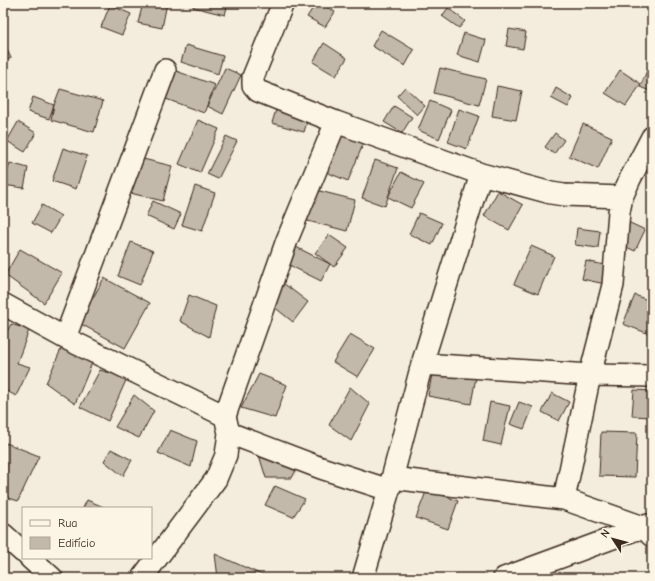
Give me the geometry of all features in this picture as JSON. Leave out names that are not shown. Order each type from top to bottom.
[{"type":"street","points":[[283,3],[253,77],[252,85],[258,91],[336,122],[481,174],[551,193],[564,195],[622,196]]},
{"type":"street","points":[[65,338],[165,70]]},
{"type":"street","points":[[142,578],[216,479],[226,455],[227,424],[287,240],[336,122]]},
{"type":"street","points":[[564,499],[590,375],[613,285],[619,212],[622,196],[652,137]]},
{"type":"street","points":[[363,578],[422,364],[481,174]]},
{"type":"street","points":[[3,304],[227,424],[316,466],[390,484],[564,499],[649,529]]},
{"type":"street","points":[[422,364],[590,375],[652,376]]},
{"type":"street","points":[[504,578],[649,529]]},
{"type":"street","points":[[3,534],[22,551]]},
{"type":"street","points":[[31,559],[52,578]]},
{"type":"building","points":[[143,3],[167,3],[162,28],[138,23]]},
{"type":"building","points":[[194,3],[228,3],[225,15],[193,7]]},
{"type":"building","points":[[316,3],[320,3],[335,12],[325,27],[307,17]]},
{"type":"building","points":[[110,5],[131,14],[122,35],[101,27]]},
{"type":"building","points":[[448,8],[465,21],[459,28],[442,16]]},
{"type":"building","points":[[509,29],[526,32],[523,49],[506,46]]},
{"type":"building","points":[[381,30],[414,50],[405,66],[372,46]]},
{"type":"building","points":[[464,33],[486,40],[480,62],[457,55]]},
{"type":"building","points":[[3,42],[11,58],[3,62]]},
{"type":"building","points":[[324,43],[347,58],[336,76],[313,62]]},
{"type":"building","points":[[186,45],[223,56],[218,74],[181,62]]},
{"type":"building","points":[[649,66],[652,67],[652,92],[640,87]]},
{"type":"building","points":[[225,68],[241,75],[223,114],[207,106]]},
{"type":"building","points":[[440,68],[486,79],[479,105],[434,93]]},
{"type":"building","points":[[620,70],[641,84],[626,106],[605,93]]},
{"type":"building","points":[[176,71],[215,85],[204,113],[166,99]]},
{"type":"building","points":[[497,86],[522,91],[516,120],[492,116]]},
{"type":"building","points":[[405,87],[425,106],[417,115],[397,96]]},
{"type":"building","points":[[556,88],[573,98],[568,107],[551,98]]},
{"type":"building","points":[[60,89],[103,101],[94,132],[51,120],[54,105]]},
{"type":"building","points":[[33,97],[54,105],[49,119],[28,112]]},
{"type":"building","points":[[430,101],[451,110],[439,139],[418,130]]},
{"type":"building","points":[[278,103],[310,112],[304,132],[272,123]]},
{"type":"building","points":[[394,106],[412,117],[402,133],[384,122]]},
{"type":"building","points":[[459,109],[479,116],[467,149],[448,142]]},
{"type":"building","points":[[198,120],[219,129],[200,173],[179,164]]},
{"type":"building","points":[[18,122],[36,133],[25,152],[7,141]]},
{"type":"building","points":[[583,124],[612,137],[598,169],[569,156]]},
{"type":"building","points":[[336,132],[364,142],[348,181],[321,170]]},
{"type":"building","points":[[555,133],[564,140],[554,154],[545,147]]},
{"type":"building","points":[[226,136],[237,141],[218,179],[207,174]]},
{"type":"building","points":[[63,148],[87,156],[76,189],[52,181]]},
{"type":"building","points":[[139,158],[172,166],[163,201],[130,193]]},
{"type":"building","points":[[375,160],[398,168],[385,206],[362,198]]},
{"type":"building","points":[[10,163],[28,168],[24,188],[3,185]]},
{"type":"building","points":[[401,172],[424,184],[411,208],[388,197]]},
{"type":"building","points":[[195,186],[215,193],[202,231],[182,225]]},
{"type":"building","points":[[308,188],[355,200],[347,231],[300,219]]},
{"type":"building","points":[[498,191],[523,205],[509,230],[484,216]]},
{"type":"building","points":[[153,201],[181,214],[174,229],[146,216]]},
{"type":"building","points":[[42,205],[61,216],[51,233],[32,223]]},
{"type":"building","points":[[419,213],[442,223],[432,245],[409,234]]},
{"type":"building","points":[[628,222],[645,230],[635,251],[618,243]]},
{"type":"building","points":[[577,228],[600,231],[598,248],[575,245]]},
{"type":"building","points":[[652,232],[652,242],[648,239]]},
{"type":"building","points":[[329,235],[348,248],[334,267],[315,253]]},
{"type":"building","points":[[131,242],[153,251],[140,285],[118,276]]},
{"type":"building","points":[[531,246],[554,256],[538,294],[514,284]]},
{"type":"building","points":[[296,247],[330,264],[321,281],[287,264]]},
{"type":"building","points":[[20,249],[62,273],[44,303],[5,275]]},
{"type":"building","points":[[586,261],[609,266],[605,284],[582,279]]},
{"type":"building","points":[[104,278],[150,303],[125,348],[79,323]]},
{"type":"building","points":[[283,283],[308,302],[293,322],[268,302]]},
{"type":"building","points":[[189,295],[216,306],[209,337],[180,321]]},
{"type":"building","points":[[635,295],[652,302],[652,335],[623,324]]},
{"type":"building","points":[[11,324],[29,330],[17,363],[30,367],[16,396],[3,389],[3,339]]},
{"type":"building","points":[[350,334],[375,349],[358,377],[333,362]]},
{"type":"building","points":[[62,347],[92,363],[75,404],[46,383]]},
{"type":"building","points":[[433,369],[476,377],[471,404],[428,396]]},
{"type":"building","points":[[100,370],[127,378],[108,421],[80,407]]},
{"type":"building","points":[[259,374],[287,385],[275,418],[241,408]]},
{"type":"building","points":[[350,387],[370,404],[351,441],[329,425]]},
{"type":"building","points":[[634,390],[652,391],[652,417],[632,416]]},
{"type":"building","points":[[552,393],[569,402],[559,421],[542,412]]},
{"type":"building","points":[[134,395],[154,411],[139,438],[115,427]]},
{"type":"building","points":[[490,402],[510,406],[501,445],[483,441]]},
{"type":"building","points":[[519,402],[533,407],[524,429],[510,424]]},
{"type":"building","points":[[170,430],[197,441],[191,467],[158,453]]},
{"type":"building","points":[[601,432],[637,433],[635,477],[599,476]]},
{"type":"building","points":[[6,443],[39,456],[18,501],[3,496],[3,450]]},
{"type":"building","points":[[111,449],[132,460],[123,476],[104,461]]},
{"type":"building","points":[[258,452],[296,470],[292,478],[266,478]]},
{"type":"building","points":[[275,486],[305,499],[293,517],[265,505]]},
{"type":"building","points":[[427,489],[458,501],[448,529],[416,518]]},
{"type":"building","points":[[87,500],[104,507],[84,507]]},
{"type":"building","points":[[215,554],[269,578],[218,578]]}]
